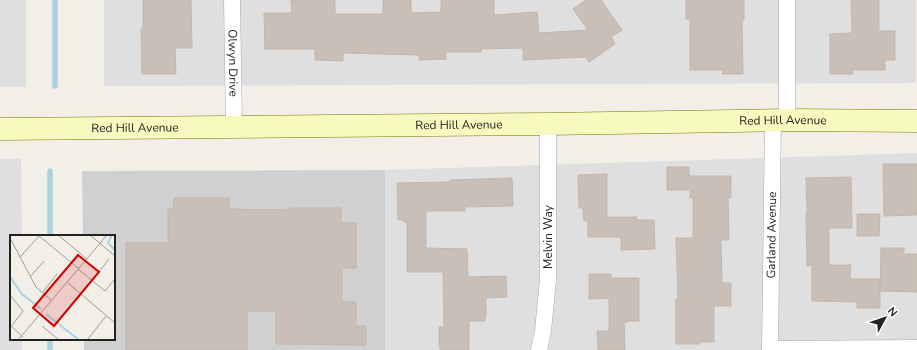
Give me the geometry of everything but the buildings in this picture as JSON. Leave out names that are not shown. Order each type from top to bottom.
[{"type":"main road","name":"Red Hill Avenue","points":[[0,129],[548,124],[780,120],[917,121]]},
{"type":"street","name":"Olwyn Drive","points":[[232,0],[234,126]]},
{"type":"street","name":"Garland Avenue","points":[[770,349],[787,0]]},
{"type":"street","name":"Melvin Way","points":[[539,350],[543,331],[548,280],[548,124]]},
{"type":"street","points":[[770,349],[917,348]]},
{"type":"shaded area","points":[[0,0],[26,0],[26,87],[0,87]]},
{"type":"shaded area","points":[[104,0],[916,0],[916,83],[104,86]]},
{"type":"shaded area","points":[[917,153],[917,350],[385,350],[385,170]]},
{"type":"shaded area","points":[[0,159],[21,159],[22,235],[10,235],[10,340],[22,340],[22,350],[0,350]]},
{"type":"shaded area","points":[[385,170],[385,350],[84,350],[84,340],[115,340],[115,235],[83,235],[82,171]]},
{"type":"waterway","points":[[55,0],[55,86]]},
{"type":"waterway","points":[[50,171],[50,235]]},
{"type":"waterway","points":[[50,340],[50,350]]}]
